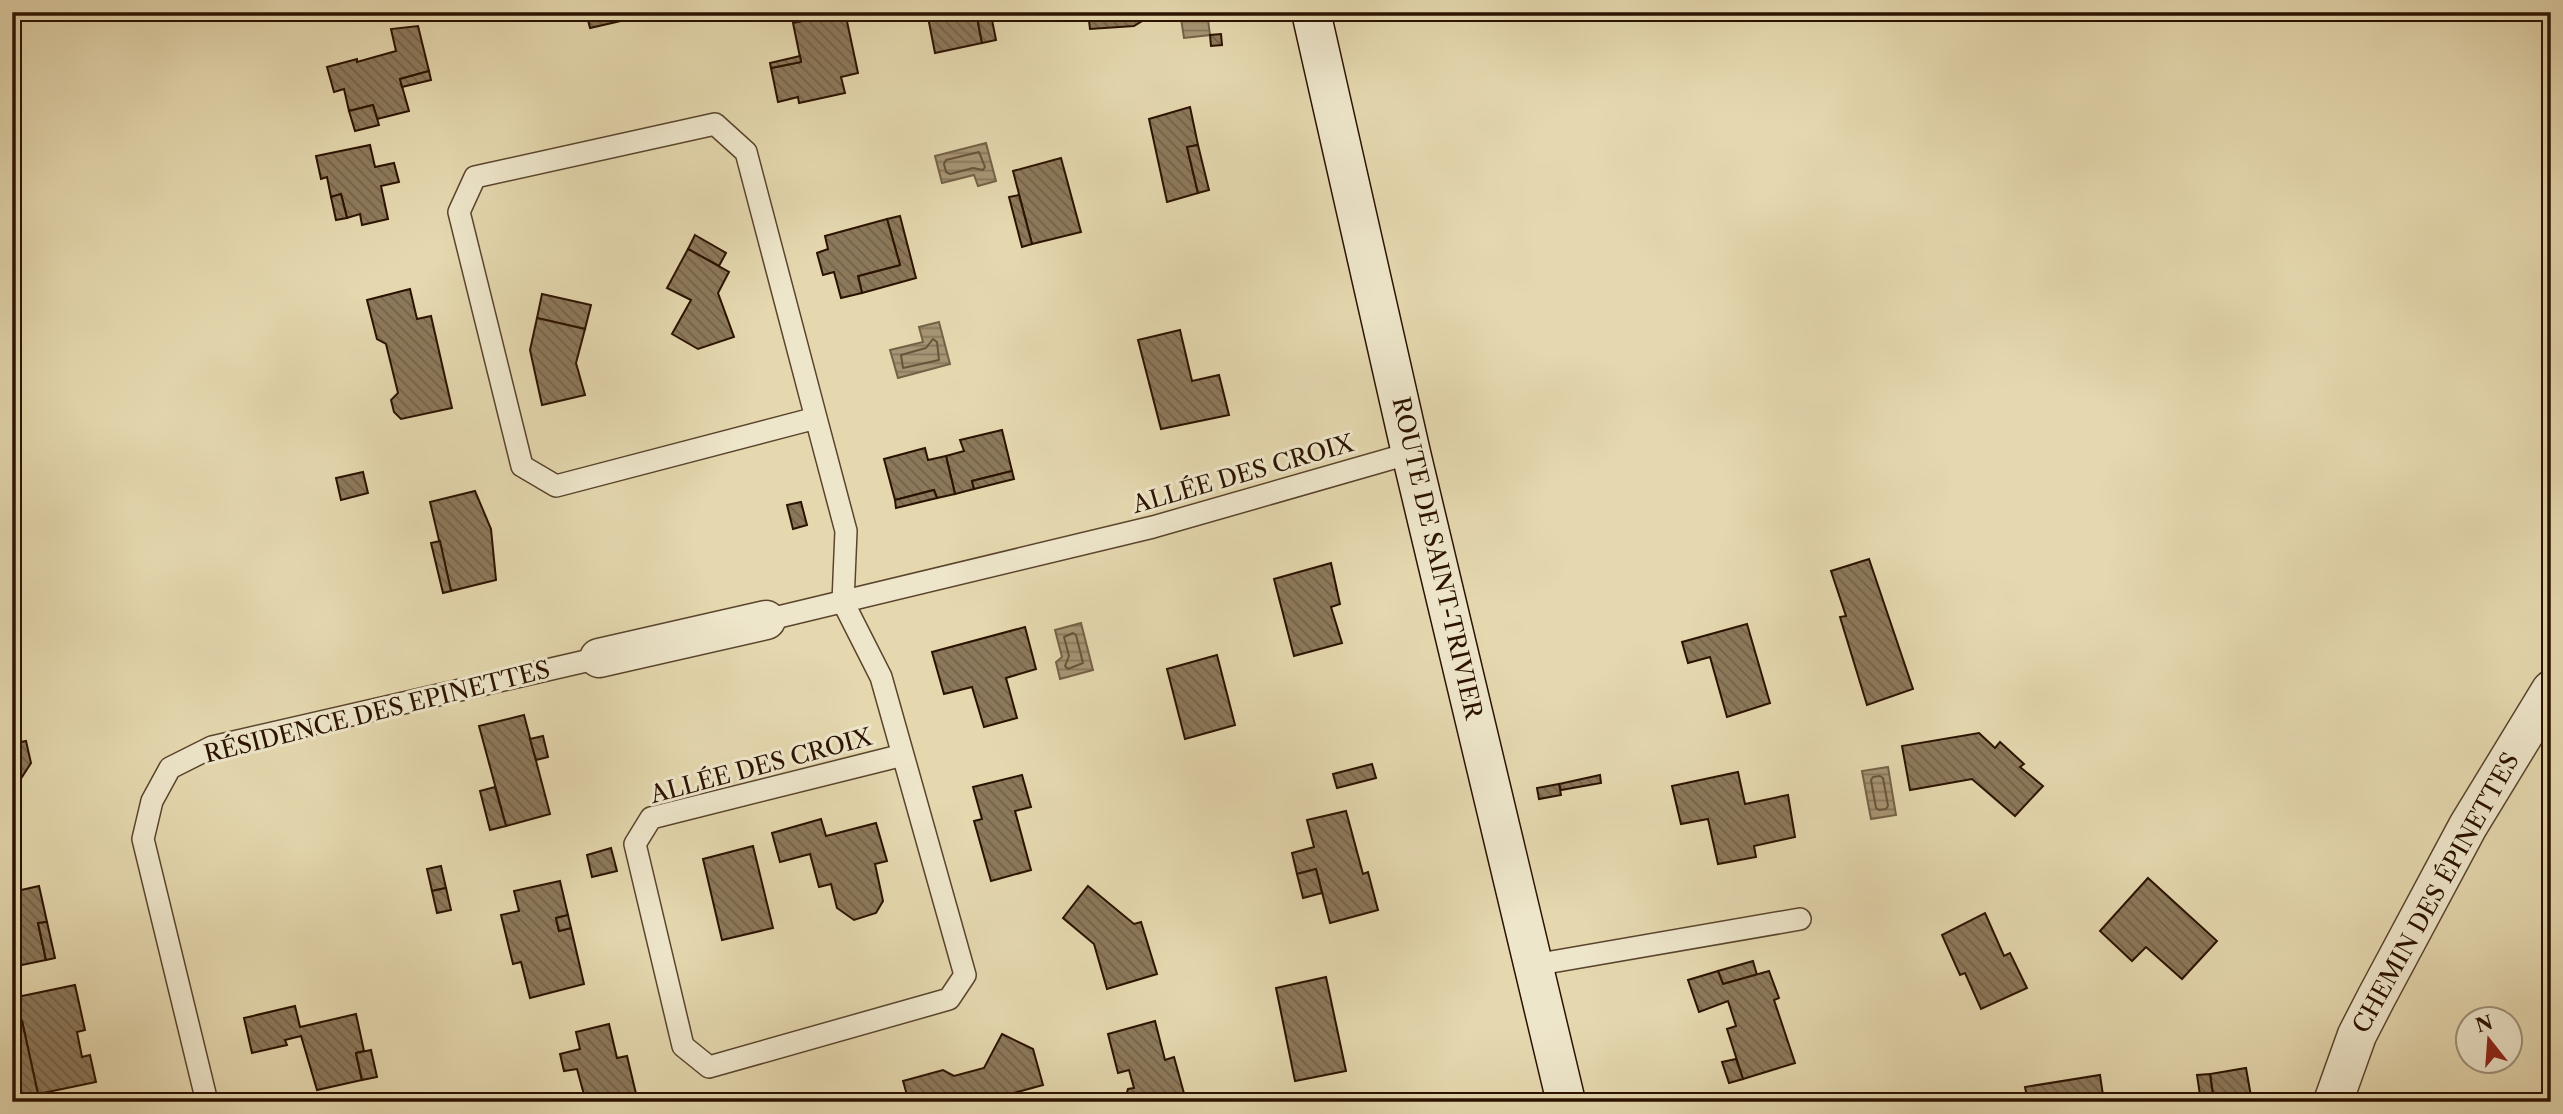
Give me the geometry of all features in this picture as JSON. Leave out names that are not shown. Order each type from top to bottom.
[{"type":"main road","name":"ROUTE DE SAINT-TRIVIER","points":[[1311,12],[1411,453],[1566,1102]]},
{"type":"main road","name":"RÉSIDENCE DES EPINETTES","points":[[599,658],[766,620]]},
{"type":"main road","name":"CHEMIN DES ÉPINETTES","points":[[2333,1102],[2357,1035],[2376,998],[2468,826],[2551,690]]},
{"type":"lane","name":"ALLÉE DES CROIX","points":[[817,418],[555,486],[522,466],[459,212],[475,177],[715,124],[746,152],[817,418],[846,531],[843,602],[881,677],[903,755],[965,975],[949,999],[709,1067],[683,1046],[635,844],[651,818],[903,755]]},
{"type":"lane","name":"ALLÉE DES CROIX","points":[[843,602],[1153,527],[1411,453]]},
{"type":"lane","name":"RÉSIDENCE DES EPINETTES","points":[[766,620],[843,602]]},
{"type":"lane","name":"RÉSIDENCE DES EPINETTES","points":[[207,1102],[143,839],[152,801],[170,768],[212,747],[599,658]]},
{"type":"lane","points":[[1534,965],[1800,919]]},
{"type":"water","points":[[1180,12],[1207,12],[1210,35],[1184,38]]},
{"type":"water","points":[[986,143],[996,181],[978,186],[974,175],[942,183],[935,156]]},
{"type":"water","points":[[939,322],[950,364],[898,378],[890,350],[923,342],[919,327]]},
{"type":"water","points":[[1081,623],[1093,670],[1060,679],[1056,662],[1062,657],[1055,630]]},
{"type":"water","points":[[1888,767],[1896,815],[1871,819],[1862,771]]},
{"type":"building","points":[[586,12],[633,12],[634,18],[590,28]]},
{"type":"building","points":[[845,12],[858,73],[841,77],[845,93],[799,103],[798,97],[778,102],[771,68],[801,62],[793,23]]},
{"type":"building","points":[[927,12],[990,12],[991,15],[977,17],[982,43],[935,53]]},
{"type":"building","points":[[1088,12],[1147,12],[1147,18],[1134,26],[1090,29]]},
{"type":"building","points":[[991,15],[996,40],[982,43],[977,17]]},
{"type":"building","points":[[418,26],[429,71],[400,79],[409,111],[377,119],[373,105],[349,111],[344,89],[334,92],[327,67],[396,51],[391,29]]},
{"type":"building","points":[[1221,34],[1222,45],[1211,46],[1210,35]]},
{"type":"building","points":[[800,56],[801,62],[771,68],[770,63]]},
{"type":"building","points":[[429,71],[431,80],[402,87],[400,79]]},
{"type":"building","points":[[373,105],[379,125],[355,131],[349,111]]},
{"type":"building","points":[[1190,107],[1198,145],[1187,147],[1198,193],[1167,202],[1149,119]]},
{"type":"building","points":[[370,145],[375,167],[394,163],[399,182],[381,186],[388,219],[362,225],[360,214],[347,218],[341,194],[331,197],[327,177],[321,179],[316,156]]},
{"type":"building","points":[[1198,145],[1209,190],[1198,193],[1187,147]]},
{"type":"building","points":[[1061,158],[1081,232],[1032,244],[1013,171]]},
{"type":"building","points":[[341,194],[347,218],[336,220],[331,197]]},
{"type":"building","points":[[1019,195],[1032,244],[1022,247],[1009,197]]},
{"type":"building","points":[[900,216],[916,278],[862,293],[858,276],[900,265],[887,219]]},
{"type":"building","points":[[887,219],[900,265],[858,276],[862,293],[841,298],[834,272],[823,275],[817,253],[828,249],[825,236]]},
{"type":"building","points":[[695,235],[726,253],[719,266],[688,249]]},
{"type":"building","points":[[688,249],[729,272],[718,293],[734,337],[698,349],[672,334],[691,300],[667,288]]},
{"type":"building","points":[[410,289],[417,319],[431,316],[452,408],[401,419],[394,412],[391,400],[398,393],[386,344],[377,339],[367,300]]},
{"type":"building","points":[[542,294],[591,305],[585,329],[537,318]]},
{"type":"building","points":[[537,318],[585,329],[576,363],[585,395],[542,405],[530,350]]},
{"type":"building","points":[[1180,330],[1192,381],[1219,375],[1229,415],[1161,429],[1138,340]]},
{"type":"building","points":[[1002,430],[1012,471],[972,481],[974,489],[955,494],[946,456],[964,451],[960,440]]},
{"type":"building","points":[[925,448],[928,460],[946,456],[955,494],[937,498],[934,490],[895,500],[884,459]]},
{"type":"building","points":[[1012,471],[1014,479],[974,489],[972,481]]},
{"type":"building","points":[[363,472],[368,493],[341,500],[336,478]]},
{"type":"building","points":[[934,490],[937,498],[896,508],[895,500]]},
{"type":"building","points":[[475,491],[491,529],[496,580],[451,591],[430,502]]},
{"type":"building","points":[[801,502],[807,525],[793,529],[787,505]]},
{"type":"building","points":[[440,541],[451,591],[443,593],[431,543]]},
{"type":"building","points":[[1869,559],[1913,689],[1867,705],[1840,617],[1846,616],[1831,571]]},
{"type":"building","points":[[1331,563],[1340,604],[1331,607],[1342,643],[1294,656],[1274,579]]},
{"type":"building","points":[[1747,624],[1770,703],[1727,717],[1710,657],[1688,663],[1682,642]]},
{"type":"building","points":[[1025,627],[1036,669],[1006,678],[1017,718],[984,727],[972,687],[944,694],[932,652]]},
{"type":"building","points":[[1217,655],[1235,725],[1185,739],[1167,669]]},
{"type":"building","points":[[12,704],[21,742],[26,741],[31,763],[13,791]]},
{"type":"building","points":[[524,715],[550,814],[506,826],[479,726]]},
{"type":"building","points":[[1979,733],[1995,748],[2000,742],[2024,764],[2020,767],[2043,786],[2015,816],[1972,779],[1910,790],[1902,746]]},
{"type":"building","points":[[543,736],[548,757],[536,760],[530,739]]},
{"type":"building","points":[[1372,764],[1376,778],[1337,788],[1333,774]]},
{"type":"building","points":[[1738,772],[1745,804],[1788,795],[1795,837],[1754,846],[1756,857],[1718,864],[1708,819],[1681,824],[1672,786]]},
{"type":"building","points":[[1022,775],[1031,807],[1015,811],[1031,870],[991,881],[974,821],[982,819],[973,787]]},
{"type":"building","points":[[1600,775],[1601,783],[1561,790],[1559,784]]},
{"type":"building","points":[[1559,784],[1561,795],[1539,799],[1537,788]]},
{"type":"building","points":[[495,787],[506,826],[490,830],[480,791]]},
{"type":"building","points":[[1346,811],[1363,874],[1368,872],[1378,910],[1330,923],[1316,869],[1297,874],[1292,853],[1314,847],[1307,820]]},
{"type":"building","points":[[821,819],[826,836],[876,823],[887,861],[875,864],[883,901],[876,913],[854,920],[837,908],[831,884],[819,887],[810,854],[780,862],[772,833]]},
{"type":"building","points":[[753,846],[773,928],[722,940],[703,859]]},
{"type":"building","points":[[611,848],[617,871],[592,877],[587,855]]},
{"type":"building","points":[[441,866],[446,888],[432,891],[427,869]]},
{"type":"building","points":[[1316,869],[1322,893],[1303,898],[1297,874]]},
{"type":"building","points":[[2148,878],[2217,941],[2182,979],[2146,947],[2132,961],[2100,931]]},
{"type":"building","points":[[560,881],[568,915],[556,918],[559,931],[571,928],[584,984],[530,998],[521,962],[513,964],[501,915],[519,911],[514,891]]},
{"type":"building","points":[[39,886],[47,922],[38,923],[46,960],[12,967],[12,892]]},
{"type":"building","points":[[1088,886],[1134,924],[1141,922],[1157,974],[1107,989],[1094,944],[1063,918]]},
{"type":"building","points":[[446,888],[451,910],[437,913],[432,891]]},
{"type":"building","points":[[1985,913],[2004,956],[2010,953],[2027,988],[1981,1009],[1965,973],[1960,975],[1942,935]]},
{"type":"building","points":[[568,915],[571,928],[559,931],[556,918]]},
{"type":"building","points":[[47,922],[55,958],[46,960],[38,923]]},
{"type":"building","points":[[1753,961],[1757,975],[1723,984],[1718,971]]},
{"type":"building","points":[[1718,971],[1723,984],[1769,971],[1779,998],[1774,1000],[1795,1063],[1743,1079],[1727,1029],[1736,1026],[1728,1001],[1699,1012],[1688,980]]},
{"type":"building","points":[[1326,977],[1346,1071],[1295,1081],[1276,988]]},
{"type":"building","points":[[75,985],[85,1030],[77,1032],[82,1057],[90,1055],[96,1082],[38,1094],[22,1021],[12,1024],[12,998]]},
{"type":"building","points":[[295,1006],[300,1027],[356,1014],[364,1051],[356,1053],[362,1080],[317,1090],[301,1036],[285,1040],[287,1045],[252,1053],[244,1018]]},
{"type":"building","points":[[22,1021],[38,1094],[23,1098],[12,1051],[12,1024]]},
{"type":"building","points":[[1155,1021],[1165,1060],[1174,1057],[1185,1097],[1166,1102],[1124,1102],[1128,1089],[1134,1088],[1129,1070],[1118,1073],[1108,1034]]},
{"type":"building","points":[[609,1024],[617,1058],[627,1056],[638,1102],[586,1102],[577,1069],[564,1071],[560,1054],[580,1049],[576,1032]]},
{"type":"building","points":[[1002,1034],[1033,1049],[1043,1085],[1010,1094],[1012,1102],[909,1102],[903,1081],[943,1070],[954,1076],[984,1068]]},
{"type":"building","points":[[371,1050],[377,1077],[362,1080],[356,1053]]},
{"type":"building","points":[[1736,1059],[1743,1079],[1729,1083],[1722,1062]]},
{"type":"building","points":[[2246,1068],[2252,1102],[2214,1102],[2210,1074]]},
{"type":"building","points":[[2210,1074],[2214,1102],[2201,1102],[2197,1075]]},
{"type":"building","points":[[2100,1075],[2104,1102],[2028,1102],[2025,1087]]}]
